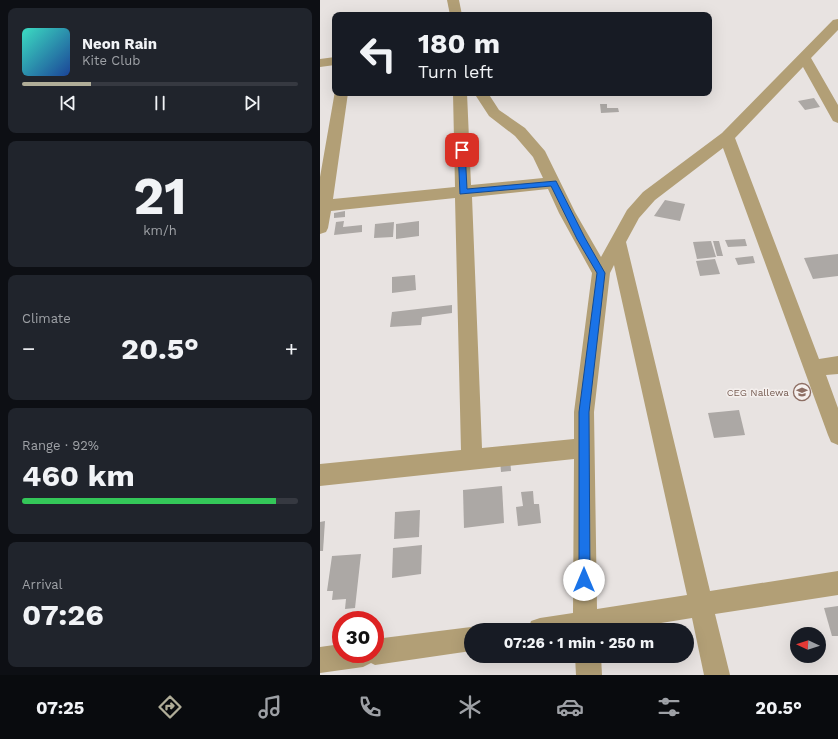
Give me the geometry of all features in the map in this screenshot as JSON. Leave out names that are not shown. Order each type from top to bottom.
[{"type":"street","points":[[453,0],[455,12]]},
{"type":"street","points":[[585,623],[584,412],[601,273],[633,214],[649,196],[727,137],[838,22]]},
{"type":"street","points":[[804,57],[838,118]]},
{"type":"street","points":[[320,63],[332,61]]},
{"type":"street","points":[[320,228],[322,206],[340,96]]},
{"type":"street","points":[[460,96],[472,460]]},
{"type":"street","points":[[483,96],[494,113],[520,132],[540,155],[582,239],[601,273]]},
{"type":"street","points":[[727,137],[838,435]]},
{"type":"street","points":[[322,206],[554,183]]},
{"type":"street","points":[[618,242],[717,675]]},
{"type":"street","points":[[813,368],[838,364]]},
{"type":"street","points":[[320,475],[584,448]]},
{"type":"street","points":[[606,623],[702,605],[838,583]]},
{"type":"street","points":[[384,651],[464,640]]},
{"type":"street","points":[[320,660],[332,658]]},
{"type":"street","points":[[589,663],[590,675]]},
{"type":"building","points":[[814,98],[820,107],[805,110],[798,101]]},
{"type":"building","points":[[600,104],[607,104],[607,108],[618,108],[619,112],[601,113]]},
{"type":"building","points":[[665,200],[685,204],[680,221],[654,216]]},
{"type":"building","points":[[345,211],[345,217],[334,218],[334,213]]},
{"type":"building","points":[[344,221],[343,227],[362,225],[362,232],[334,235],[336,222]]},
{"type":"building","points":[[419,221],[419,236],[396,239],[396,224]]},
{"type":"building","points":[[394,222],[393,237],[374,238],[375,224]]},
{"type":"building","points":[[745,239],[747,246],[728,247],[725,240]]},
{"type":"building","points":[[711,241],[716,257],[697,259],[693,242]]},
{"type":"building","points":[[713,241],[719,241],[723,256],[717,256]]},
{"type":"building","points":[[838,254],[838,276],[813,279],[804,258]]},
{"type":"building","points":[[753,256],[755,263],[738,265],[735,258]]},
{"type":"building","points":[[715,259],[720,274],[700,276],[696,261]]},
{"type":"building","points":[[415,275],[416,290],[392,293],[392,277]]},
{"type":"building","points":[[452,305],[452,313],[422,317],[421,325],[390,327],[392,312]]},
{"type":"building","points":[[739,410],[745,435],[714,438],[708,413]]},
{"type":"building","points":[[510,457],[511,471],[501,472],[500,459]]},
{"type":"building","points":[[502,486],[504,523],[464,528],[463,490]]},
{"type":"building","points":[[533,491],[534,504],[539,504],[541,523],[518,526],[516,507],[523,506],[521,492]]},
{"type":"building","points":[[420,510],[419,537],[394,539],[395,512]]},
{"type":"building","points":[[325,521],[323,551],[320,551],[320,522]]},
{"type":"building","points":[[422,545],[421,574],[392,578],[393,548]]},
{"type":"building","points":[[361,554],[355,608],[345,609],[346,599],[332,600],[333,591],[327,591],[332,556]]},
{"type":"building","points":[[838,606],[838,636],[832,636],[824,608]]},
{"type":"place","name":"CEG Nallewa","points":[[802,392]]},
{"type":"route","points":[[462,150],[463,192],[554,183],[568,213],[601,273],[584,412],[584,580]]}]
